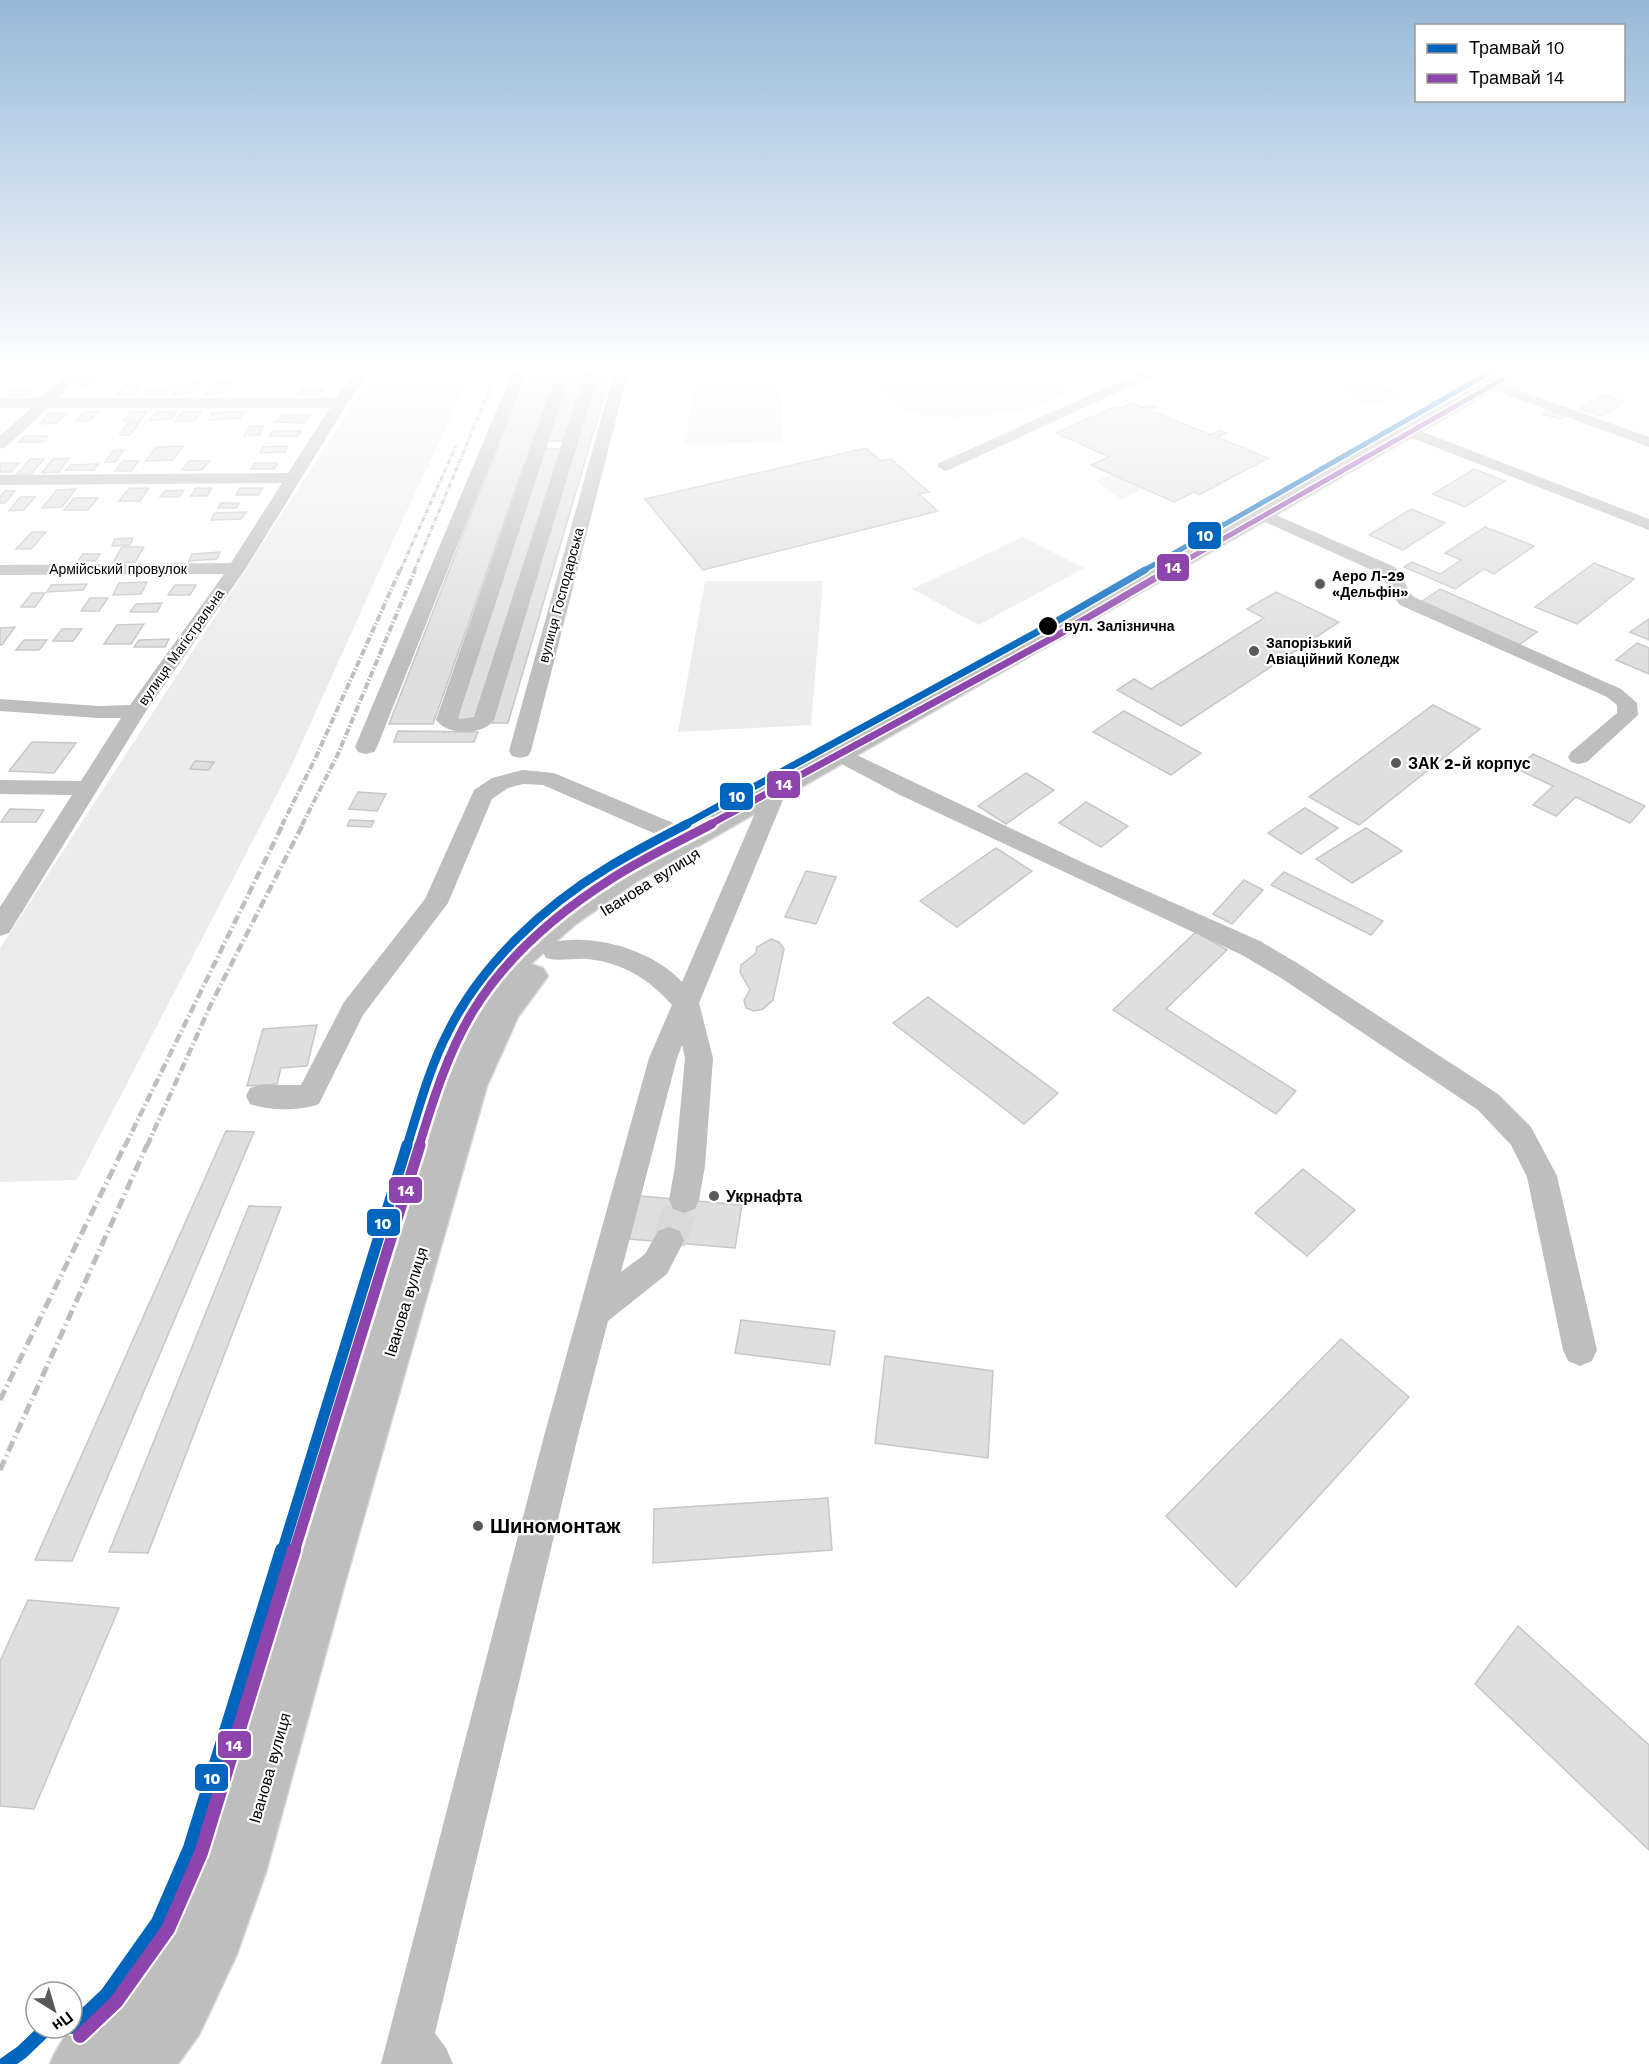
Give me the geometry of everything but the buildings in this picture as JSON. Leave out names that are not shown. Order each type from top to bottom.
[{"type":"main road","name":"Іванова вулиця","points":[[144,2064],[179,2015],[218,1935],[240,1872],[322,1583],[470,1086],[505,1011],[530,978],[555,951],[598,913],[772,801],[1360,465]]},
{"type":"main road","name":"Іванова вулиця","points":[[78,2064],[153,1978],[184,1919],[205,1866],[444,1084],[481,1005],[533,943],[580,904],[689,838],[772,801]]},
{"type":"street","name":"вулиця Магістральна","points":[[0,927],[136,711],[237,568],[301,465]]},
{"type":"street","points":[[366,747],[482,465]]},
{"type":"street","points":[[533,465],[447,720],[453,725],[475,725],[483,720],[563,465]]},
{"type":"street","name":"вулиця Господарська","points":[[475,725],[486,732],[511,736],[593,465]]},
{"type":"street","points":[[1496,465],[1649,525]]},
{"type":"street","points":[[0,480],[293,478]]},
{"type":"street","points":[[1268,517],[1389,571],[1395,577],[1400,594],[1407,601],[1614,693],[1627,703],[1628,715],[1579,757]]},
{"type":"street","name":"Армійський провулок","points":[[0,570],[237,568]]},
{"type":"street","points":[[0,705],[98,712],[136,711]]},
{"type":"street","points":[[847,758],[1080,871],[1251,948],[1290,971],[1488,1102],[1521,1136],[1542,1176],[1580,1350]]},
{"type":"street","points":[[260,1096],[309,1096],[353,1009],[436,903],[483,795],[500,783],[523,777],[546,778],[689,838]]},
{"type":"street","points":[[0,787],[89,788]]},
{"type":"street","points":[[415,2056],[558,1448],[663,1058],[772,801]]},
{"type":"street","points":[[555,951],[586,950],[616,955],[646,967],[666,981],[686,1003],[699,1058],[690,1166],[684,1200]]},
{"type":"street","points":[[597,1310],[656,1264],[669,1241]]},
{"type":"shaded area","points":[[313,465],[428,465],[290,769],[77,1180],[0,1182],[0,948]]},
{"type":"shaded area","points":[[1112,474],[1142,488],[1122,500],[1096,481]]},
{"type":"shaded area","points":[[1023,537],[1084,568],[979,625],[912,589]]},
{"type":"shaded area","points":[[705,581],[823,581],[811,725],[678,732]]},
{"type":"tunnel","points":[[669,1241],[684,1200]]},
{"type":"railway","points":[[400,571],[447,465]]},
{"type":"railway","points":[[414,571],[458,465]]},
{"type":"railway","points":[[282,825],[315,759],[400,570]]},
{"type":"railway","points":[[302,825],[338,754],[415,570]]},
{"type":"railway","points":[[125,1146],[283,824]]},
{"type":"railway","points":[[147,1146],[212,1002],[303,824]]},
{"type":"railway","points":[[0,1400],[125,1145]]},
{"type":"railway","points":[[0,1470],[147,1145]]},
{"type":"tram line","name":"10","points":[[84,2016],[107,1994],[158,1922],[190,1848],[431,1071],[450,1027],[464,1002],[481,980],[518,938],[539,919],[606,868],[1050,625],[1326,465]]},
{"type":"tram line","name":"14","points":[[84,2032],[116,2002],[168,1929],[201,1853],[427,1121],[455,1045],[473,1011],[489,988],[546,928],[612,878],[1056,636],[1349,465]]},
{"type":"tram line","name":"10","points":[[5,2064],[34,2040]]},
{"type":"place","name":"Аеро Л-29 «Дельфін»","points":[[1320,584]]},
{"type":"place","name":"вул. Залізнична","points":[[1048,626]]},
{"type":"place","name":"Запорізький Авіаційний Коледж","points":[[1254,651]]},
{"type":"place","name":"ЗАК 2-й корпус","points":[[1396,763]]},
{"type":"place","name":"Укрнафта","points":[[714,1196]]},
{"type":"place","name":"Шиномонтаж","points":[[478,1526]]}]
